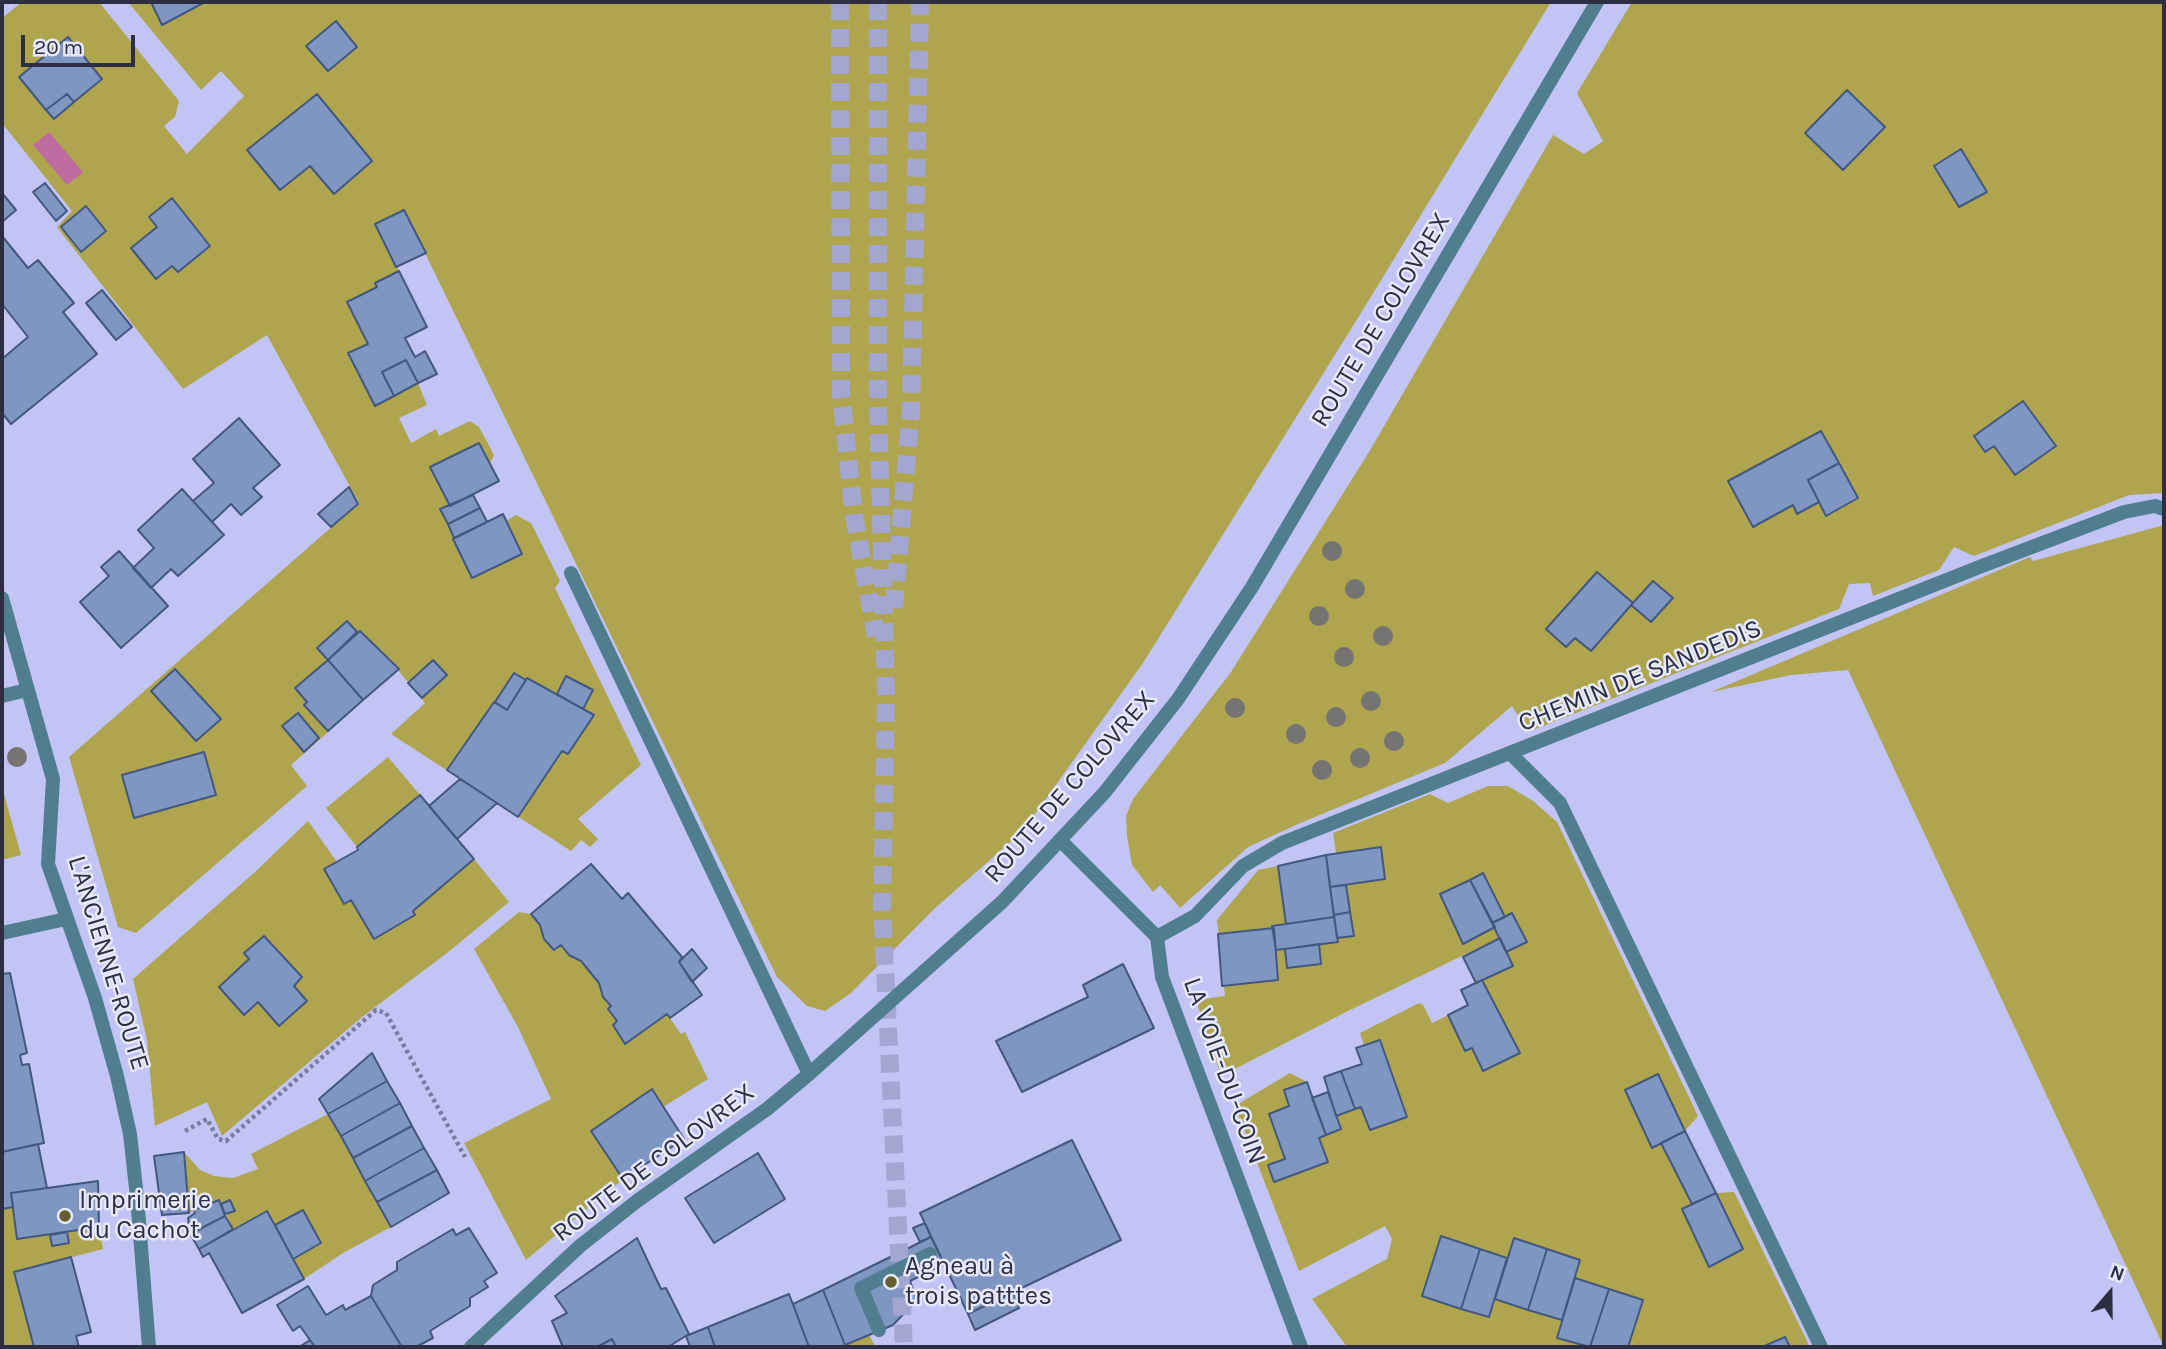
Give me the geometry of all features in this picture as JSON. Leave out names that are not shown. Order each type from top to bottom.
[{"type":"street","name":"ROUTE DE COLOVREX","points":[[471,1347],[580,1246],[637,1201],[767,1110],[809,1074],[1002,902],[1105,792],[1147,740],[1213,648],[1304,500],[1597,2]]},
{"type":"street","name":"CHEMIN DE SANDEDIS","points":[[1157,937],[1195,916],[1243,866],[1282,843],[2124,512],[2155,506],[2164,509]]},
{"type":"street","points":[[571,573],[809,1074]]},
{"type":"street","name":"L'ANCIENNE-ROUTE","points":[[2,598],[53,779],[48,864],[95,998],[130,1134],[149,1347]]},
{"type":"street","points":[[2,696],[27,690]]},
{"type":"street","points":[[1511,754],[1560,803],[1821,1347]]},
{"type":"street","points":[[1060,840],[1157,937]]},
{"type":"street","points":[[2,933],[66,919]]},
{"type":"street","name":"LA VOIE-DU-COIN","points":[[1157,937],[1162,977],[1301,1347]]},
{"type":"street","points":[[880,1330],[861,1288],[930,1254]]},
{"type":"path","points":[[185,1131],[208,1119],[218,1139],[226,1141],[376,1010],[386,1013],[465,1157]]},
{"type":"shaded area","points":[[22,2],[99,2],[179,101],[175,117],[164,126],[187,154],[244,96],[221,71],[201,90],[128,2],[1551,2],[1143,663],[1023,831],[934,909],[851,993],[825,1011],[807,1006],[777,977],[425,253],[397,267],[399,271],[375,283],[377,287],[368,344],[348,354],[375,405],[418,383],[427,405],[399,418],[411,443],[436,429],[439,436],[470,421],[479,427],[494,455],[490,463],[499,481],[473,495],[487,522],[503,514],[506,521],[516,515],[531,523],[560,581],[555,588],[641,765],[578,819],[598,839],[590,847],[581,840],[571,851],[391,734],[425,703],[398,670],[291,765],[307,786],[136,933],[118,927],[69,757],[359,503],[267,335],[183,389],[57,227],[72,211],[2,123],[2,18]]},
{"type":"shaded area","points":[[1632,2],[2164,2],[2164,493],[2129,495],[1974,556],[1954,547],[1939,570],[1873,596],[1870,583],[1849,584],[1839,609],[1528,732],[1512,706],[1445,763],[1248,847],[1180,908],[1160,885],[1153,892],[1132,865],[1126,816],[1133,799],[1231,672],[1369,452],[1553,135],[1584,154],[1603,141],[1577,93]]},
{"type":"shaded area","points":[[49,132],[83,172],[67,185],[33,145]]},
{"type":"shaded area","points":[[2164,525],[2164,1347],[1848,670],[1791,675],[1711,692],[2030,557],[2033,561]]},
{"type":"shaded area","points":[[388,757],[420,795],[357,847],[326,808]]},
{"type":"shaded area","points":[[1488,786],[1508,786],[1533,801],[1557,822],[1698,1116],[1685,1131],[1662,1143],[1692,1204],[1716,1193],[1734,1192],[1810,1347],[1347,1347],[1312,1299],[1387,1259],[1392,1239],[1385,1226],[1299,1271],[1235,1106],[1290,1073],[1307,1082],[1313,1097],[1328,1092],[1324,1077],[1362,1064],[1356,1048],[1364,1045],[1360,1033],[1419,1003],[1423,1005],[1432,1023],[1468,1005],[1461,990],[1513,965],[1499,938],[1221,1076],[1196,1000],[1225,996],[1217,920],[1258,870],[1278,866],[1286,924],[1274,928],[1276,950],[1337,942],[1326,855],[1336,853],[1333,833],[1430,794],[1448,803]]},
{"type":"shaded area","points":[[2,787],[21,855],[2,860]]},
{"type":"shaded area","points":[[308,821],[337,862],[344,904],[351,900],[374,939],[415,915],[413,911],[474,859],[509,902],[362,1017],[222,1136],[207,1102],[155,1126],[147,1040],[133,979],[256,871]]},
{"type":"shaded area","points":[[519,912],[531,914],[540,925],[544,940],[554,950],[561,945],[569,955],[581,961],[599,983],[603,997],[611,1006],[608,1009],[617,1021],[613,1025],[625,1044],[667,1014],[681,1034],[685,1032],[708,1079],[663,1107],[591,1131],[623,1179],[526,1260],[464,1143],[551,1099],[518,1027],[474,949]]},
{"type":"shaded area","points":[[328,1114],[391,1227],[343,1253],[304,1279],[267,1211],[233,1229],[219,1200],[189,1213],[184,1152],[200,1170],[214,1176],[233,1178],[258,1169],[251,1154]]},
{"type":"shaded area","points":[[13,1207],[18,1239],[99,1227],[103,1249],[15,1272],[33,1345],[2,1347],[2,1209]]},
{"type":"shaded area","points":[[869,1335],[876,1347],[841,1347]]},
{"type":"building","points":[[151,2],[205,2],[162,25]]},
{"type":"building","points":[[336,21],[357,47],[328,71],[306,46]]},
{"type":"building","points":[[68,37],[102,79],[74,102],[67,94],[46,110],[19,77]]},
{"type":"building","points":[[1847,90],[1885,127],[1843,170],[1805,133]]},
{"type":"building","points":[[67,94],[74,102],[54,119],[46,110]]},
{"type":"building","points":[[317,94],[372,161],[334,194],[310,166],[280,190],[247,150]]},
{"type":"building","points":[[1961,149],[1987,192],[1959,207],[1934,166]]},
{"type":"building","points":[[45,183],[67,211],[56,221],[33,192]]},
{"type":"building","points":[[2,193],[16,210],[2,222]]},
{"type":"building","points":[[172,198],[210,246],[178,272],[172,266],[156,279],[131,248],[157,227],[149,217]]},
{"type":"building","points":[[86,206],[106,231],[81,252],[61,227]]},
{"type":"building","points":[[404,210],[426,253],[396,267],[375,224]]},
{"type":"building","points":[[2,236],[28,268],[38,260],[74,303],[63,312],[97,354],[11,424],[2,413],[2,359],[28,337],[2,304]]},
{"type":"building","points":[[399,271],[427,327],[405,338],[415,357],[425,351],[437,374],[418,383],[406,360],[382,372],[394,396],[375,406],[348,353],[368,344],[347,302],[377,287],[375,283]]},
{"type":"building","points":[[102,290],[132,327],[116,340],[86,303]]},
{"type":"building","points":[[406,360],[418,383],[394,396],[382,372]]},
{"type":"building","points":[[2023,401],[2056,446],[2015,475],[1994,446],[1985,452],[1974,436]]},
{"type":"building","points":[[239,418],[280,465],[253,488],[262,497],[241,515],[231,504],[212,522],[193,501],[214,483],[193,459]]},
{"type":"building","points":[[1821,431],[1839,463],[1808,480],[1819,502],[1797,514],[1793,505],[1753,527],[1728,481]]},
{"type":"building","points":[[479,443],[499,481],[450,506],[430,467]]},
{"type":"building","points":[[1839,463],[1858,498],[1826,516],[1808,480]]},
{"type":"building","points":[[349,487],[358,504],[331,527],[318,514]]},
{"type":"building","points":[[182,489],[224,535],[178,576],[171,569],[151,588],[133,568],[154,548],[138,530]]},
{"type":"building","points":[[473,495],[480,508],[448,524],[440,509]]},
{"type":"building","points":[[480,508],[487,522],[454,538],[448,524]]},
{"type":"building","points":[[503,514],[522,554],[472,578],[453,539]]},
{"type":"building","points":[[119,551],[168,606],[121,648],[80,602],[109,576],[101,567]]},
{"type":"building","points":[[1597,572],[1633,603],[1591,651],[1575,638],[1566,647],[1546,629]]},
{"type":"building","points":[[1653,581],[1673,598],[1651,622],[1631,605]]},
{"type":"building","points":[[347,621],[357,632],[328,660],[317,648]]},
{"type":"building","points":[[360,631],[399,669],[363,700],[328,660]]},
{"type":"building","points":[[328,660],[363,700],[328,731],[304,705],[307,702],[295,688]]},
{"type":"building","points":[[433,660],[447,675],[422,698],[408,683]]},
{"type":"building","points":[[175,669],[221,719],[196,741],[151,691]]},
{"type":"building","points":[[514,673],[526,680],[507,710],[495,702]]},
{"type":"building","points":[[566,676],[593,690],[583,709],[557,694]]},
{"type":"building","points":[[527,678],[594,715],[568,754],[562,751],[518,817],[447,770],[494,702],[507,710]]},
{"type":"building","points":[[298,713],[319,738],[304,752],[282,726]]},
{"type":"building","points":[[204,752],[216,795],[134,818],[122,775]]},
{"type":"building","points":[[460,779],[497,803],[457,839],[429,806]]},
{"type":"building","points":[[420,795],[474,859],[413,911],[415,915],[374,939],[351,900],[344,904],[324,869],[358,850],[357,847]]},
{"type":"building","points":[[1381,847],[1385,879],[1330,887],[1326,855]]},
{"type":"building","points":[[1326,855],[1334,917],[1286,924],[1278,866]]},
{"type":"building","points":[[591,864],[622,899],[628,893],[682,957],[679,962],[702,995],[670,1018],[667,1014],[625,1044],[613,1025],[617,1021],[608,1009],[611,1006],[603,997],[599,983],[581,961],[569,955],[561,945],[554,950],[544,939],[540,925],[531,914]]},
{"type":"building","points":[[1483,873],[1505,917],[1492,923],[1470,880]]},
{"type":"building","points":[[1470,880],[1495,927],[1463,944],[1440,894]]},
{"type":"building","points":[[1346,885],[1350,912],[1334,915],[1330,887]]},
{"type":"building","points":[[1350,912],[1354,936],[1337,938],[1334,915]]},
{"type":"building","points":[[1512,913],[1527,942],[1506,952],[1492,923]]},
{"type":"building","points":[[1334,917],[1338,942],[1276,950],[1272,926]]},
{"type":"building","points":[[1274,928],[1278,980],[1222,986],[1218,934]]},
{"type":"building","points":[[264,936],[302,977],[294,986],[307,1001],[279,1026],[258,1002],[244,1015],[219,987],[249,959],[244,953]]},
{"type":"building","points":[[1500,938],[1513,966],[1476,983],[1463,957]]},
{"type":"building","points":[[1319,944],[1321,964],[1287,968],[1285,949]]},
{"type":"building","points":[[692,949],[707,968],[692,982],[679,962]]},
{"type":"building","points":[[1123,964],[1154,1028],[1022,1092],[996,1041],[1088,997],[1083,985]]},
{"type":"building","points":[[10,973],[27,1053],[20,1055],[22,1065],[29,1064],[44,1143],[2,1152],[2,974]]},
{"type":"building","points":[[1482,980],[1520,1053],[1483,1071],[1472,1048],[1465,1051],[1448,1015],[1468,1005],[1461,990]]},
{"type":"building","points":[[1380,1040],[1407,1117],[1370,1130],[1361,1107],[1355,1109],[1341,1071],[1362,1064],[1356,1048]]},
{"type":"building","points":[[372,1053],[387,1081],[328,1114],[319,1099]]},
{"type":"building","points":[[1341,1071],[1355,1109],[1336,1116],[1324,1077]]},
{"type":"building","points":[[1658,1074],[1685,1131],[1652,1148],[1625,1090]]},
{"type":"building","points":[[387,1081],[400,1103],[341,1136],[328,1114]]},
{"type":"building","points":[[1307,1082],[1326,1135],[1319,1138],[1328,1162],[1274,1182],[1268,1165],[1285,1159],[1269,1114],[1289,1106],[1284,1090]]},
{"type":"building","points":[[652,1089],[684,1139],[623,1179],[591,1131]]},
{"type":"building","points":[[1328,1092],[1341,1129],[1326,1135],[1312,1098]]},
{"type":"building","points":[[400,1103],[412,1126],[353,1158],[341,1136]]},
{"type":"building","points":[[412,1126],[424,1148],[365,1181],[353,1158]]},
{"type":"building","points":[[1685,1131],[1716,1193],[1692,1204],[1661,1143]]},
{"type":"building","points":[[1072,1140],[1121,1240],[968,1314],[920,1213]]},
{"type":"building","points":[[38,1144],[47,1188],[11,1193],[13,1207],[2,1209],[2,1152]]},
{"type":"building","points":[[424,1148],[437,1170],[377,1202],[365,1181]]},
{"type":"building","points":[[184,1152],[189,1213],[162,1215],[154,1156]]},
{"type":"building","points":[[758,1153],[785,1199],[714,1243],[685,1198]]},
{"type":"building","points":[[437,1170],[449,1193],[391,1227],[377,1202]]},
{"type":"building","points":[[98,1181],[99,1227],[17,1239],[11,1193]]},
{"type":"building","points":[[1716,1193],[1743,1249],[1709,1267],[1682,1209]]},
{"type":"building","points":[[219,1200],[225,1216],[190,1234],[188,1218],[195,1213],[194,1210]]},
{"type":"building","points":[[230,1200],[235,1211],[225,1214],[221,1204]]},
{"type":"building","points":[[303,1210],[321,1243],[293,1259],[275,1225]]},
{"type":"building","points":[[267,1211],[304,1279],[242,1313],[209,1253],[203,1257],[199,1249]]},
{"type":"building","points":[[225,1216],[233,1229],[199,1249],[190,1234]]},
{"type":"building","points":[[925,1223],[931,1237],[920,1242],[913,1228]]},
{"type":"building","points":[[469,1228],[497,1273],[484,1281],[488,1287],[470,1298],[470,1306],[430,1331],[433,1338],[416,1347],[402,1347],[371,1296],[373,1285],[397,1270],[397,1262],[453,1229],[456,1235]]},
{"type":"building","points":[[67,1232],[69,1243],[52,1246],[50,1235]]},
{"type":"building","points":[[1441,1236],[1480,1249],[1461,1309],[1422,1296]]},
{"type":"building","points":[[931,1237],[944,1264],[910,1281],[917,1300],[893,1325],[845,1345],[823,1290]]},
{"type":"building","points":[[637,1238],[661,1289],[666,1288],[689,1334],[668,1347],[616,1347],[612,1339],[597,1347],[563,1347],[552,1321],[567,1313],[555,1296]]},
{"type":"building","points":[[1514,1238],[1547,1249],[1528,1310],[1495,1299]]},
{"type":"building","points":[[1480,1249],[1507,1258],[1489,1317],[1461,1309]]},
{"type":"building","points":[[1547,1249],[1580,1260],[1562,1320],[1528,1310]]},
{"type":"building","points":[[71,1257],[91,1332],[76,1336],[79,1347],[34,1347],[14,1272]]},
{"type":"building","points":[[1575,1278],[1609,1289],[1590,1347],[1557,1338]]},
{"type":"building","points":[[308,1286],[326,1315],[343,1305],[345,1310],[371,1296],[402,1347],[315,1347],[300,1326],[293,1331],[277,1305]]},
{"type":"building","points":[[1609,1289],[1643,1300],[1628,1347],[1590,1347]]},
{"type":"building","points":[[823,1290],[845,1345],[841,1347],[809,1347],[793,1304]]},
{"type":"building","points":[[1013,1292],[1019,1308],[975,1330],[968,1314]]},
{"type":"building","points":[[789,1294],[809,1347],[715,1347],[708,1327]]},
{"type":"building","points":[[708,1327],[715,1347],[690,1347],[686,1336]]},
{"type":"building","points":[[1785,1337],[1790,1347],[1762,1347]]},
{"type":"building","points":[[612,1339],[616,1347],[597,1347]]},
{"type":"building","points":[[310,1340],[315,1347],[299,1347]]},
{"type":"tunnel","points":[[840,2],[841,394],[854,515],[876,636]]},
{"type":"tunnel","points":[[878,2],[878,403],[886,695],[882,908],[904,1347]]},
{"type":"tunnel","points":[[894,608],[911,408],[920,2]]},
{"type":"place","name":"Imprimerie du Cachot","points":[[65,1216]]},
{"type":"place","name":"Agneau à trois patttes","points":[[891,1282]]}]
